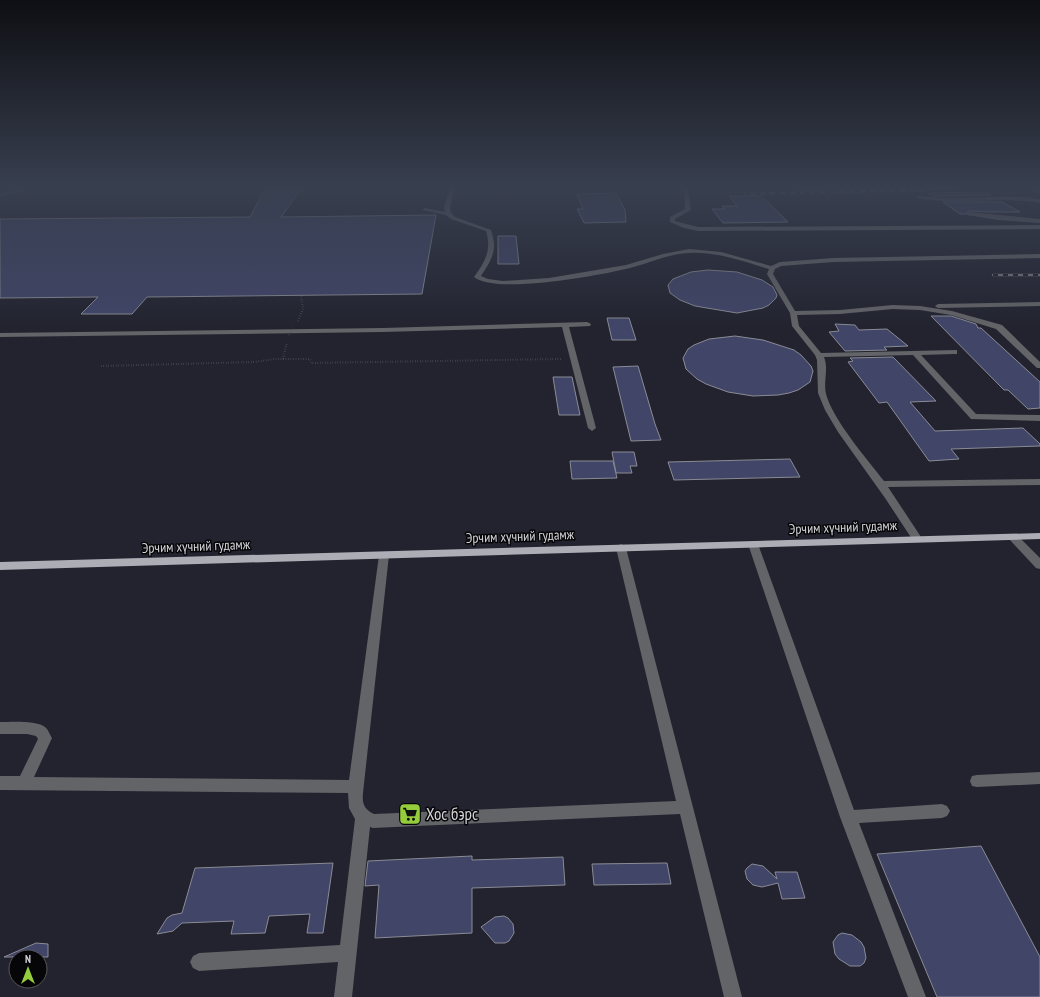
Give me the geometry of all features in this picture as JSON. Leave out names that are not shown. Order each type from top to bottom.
[{"type":"main road","name":"Эрчим хүчний гудамж","points":[[0,566],[1040,536]]},
{"type":"street","points":[[491,236],[493,248],[490,257],[477,276],[480,280],[505,282],[578,276],[628,266],[674,252],[691,251],[712,252],[772,268],[780,264],[833,260],[1040,256]]},
{"type":"street","points":[[772,268],[770,274],[793,313],[796,326],[823,361],[824,368],[821,388],[823,398],[849,443],[881,484],[918,540]]},
{"type":"street","points":[[793,313],[840,312],[896,307],[1040,304]]},
{"type":"street","points":[[896,307],[920,308],[952,313],[999,327],[1040,366]]},
{"type":"street","points":[[0,335],[383,330],[587,324]]},
{"type":"street","points":[[565,325],[592,428]]},
{"type":"street","points":[[819,354],[954,352]]},
{"type":"street","points":[[915,353],[974,417],[1040,418]]},
{"type":"street","points":[[881,484],[1040,482]]},
{"type":"street","points":[[1013,537],[1040,565]]},
{"type":"street","points":[[753,544],[848,817],[917,997]]},
{"type":"street","points":[[621,548],[733,997]]},
{"type":"street","points":[[384,555],[354,800],[356,808],[362,817],[373,821],[686,807]]},
{"type":"street","points":[[0,728],[27,728],[40,731],[45,738],[24,783]]},
{"type":"street","points":[[977,781],[1040,778]]},
{"type":"street","points":[[0,783],[356,787]]},
{"type":"street","points":[[848,817],[942,811]]},
{"type":"street","points":[[343,997],[362,817]]},
{"type":"street","points":[[199,962],[348,953]]},
{"type":"path","points":[[297,322],[302,316],[304,304],[301,295]]},
{"type":"path","points":[[282,359],[292,328]]},
{"type":"path","points":[[101,366],[254,362],[282,359],[310,359],[311,363],[574,358]]},
{"type":"shaded area","points":[[0,236],[1040,236],[1040,997],[0,997]]},
{"type":"building","points":[[0,236],[432,236],[422,294],[147,297],[132,314],[81,314],[98,297],[0,298]]},
{"type":"building","points":[[498,236],[516,236],[519,264],[498,264]]},
{"type":"building","points":[[708,270],[737,272],[762,280],[773,287],[777,295],[776,298],[769,305],[763,308],[737,313],[695,306],[680,300],[670,293],[668,285],[673,279],[691,272]]},
{"type":"building","points":[[931,316],[951,316],[976,324],[978,328],[981,328],[1040,382],[1040,408],[1028,409],[1008,390],[1004,390]]},
{"type":"building","points":[[607,318],[629,318],[636,340],[612,340]]},
{"type":"building","points":[[835,324],[855,325],[859,330],[887,329],[908,346],[884,347],[887,350],[845,351],[829,332],[839,331]]},
{"type":"building","points":[[735,336],[763,340],[794,350],[811,366],[813,371],[810,382],[798,390],[789,393],[753,396],[728,392],[706,384],[697,379],[686,369],[683,358],[688,349],[709,339]]},
{"type":"building","points":[[893,357],[936,401],[910,402],[935,431],[1023,428],[1040,444],[1040,446],[951,449],[959,459],[929,461],[887,402],[879,403],[848,362],[853,361],[850,358]]},
{"type":"building","points":[[638,366],[661,440],[631,441],[613,367]]},
{"type":"building","points":[[553,377],[572,377],[580,415],[559,415]]},
{"type":"building","points":[[612,452],[634,452],[637,466],[630,466],[632,473],[616,473]]},
{"type":"building","points":[[790,459],[800,477],[674,480],[668,462]]},
{"type":"building","points":[[570,461],[613,461],[617,478],[572,479]]},
{"type":"building","points":[[981,846],[1040,957],[1040,997],[937,997],[877,854]]},
{"type":"building","points":[[472,856],[472,860],[563,857],[565,885],[472,888],[472,933],[375,938],[379,885],[365,886],[368,861]]},
{"type":"building","points":[[333,863],[323,933],[307,933],[310,914],[269,916],[265,933],[231,934],[234,921],[182,923],[173,931],[157,934],[167,918],[172,915],[182,913],[195,868]]},
{"type":"building","points":[[667,863],[671,884],[594,885],[592,864]]},
{"type":"building","points":[[752,864],[763,866],[777,879],[775,872],[797,872],[805,898],[782,899],[778,883],[762,887],[753,885],[747,879],[745,871]]},
{"type":"building","points":[[504,916],[513,924],[514,933],[509,941],[505,943],[495,943],[481,927],[495,917]]},
{"type":"building","points":[[842,933],[852,935],[861,942],[864,947],[866,958],[864,963],[860,966],[850,966],[839,959],[835,954],[833,942],[838,935]]},
{"type":"building","points":[[36,943],[48,944],[48,949],[22,949]]},
{"type":"railway","points":[[993,275],[1040,275]]},
{"type":"place","name":"Хос бэрс","points":[[410,814]]}]
